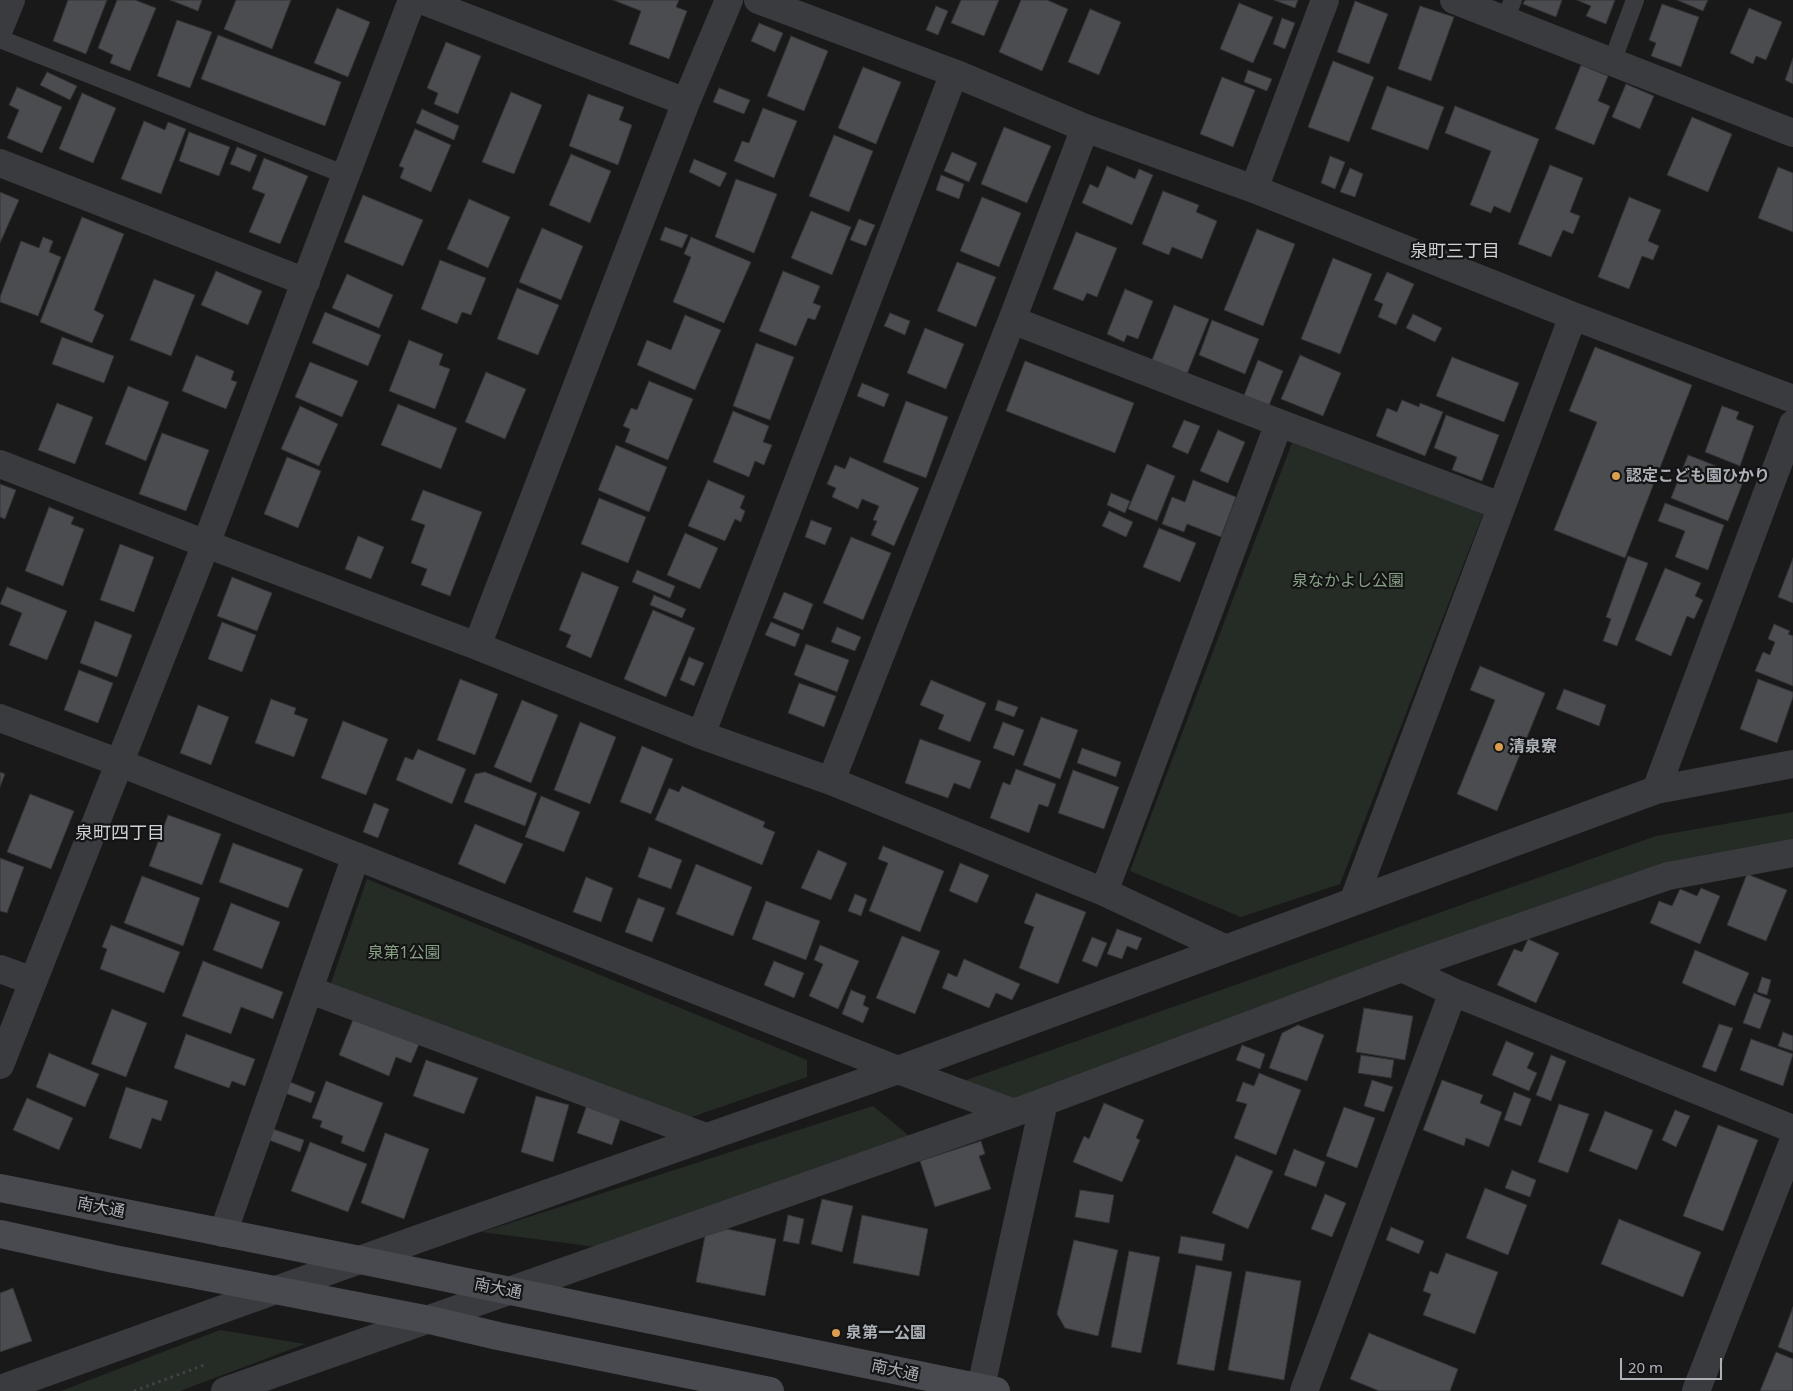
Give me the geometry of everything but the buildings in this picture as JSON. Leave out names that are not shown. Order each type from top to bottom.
[{"type":"street","points":[[0,27],[11,0]]},
{"type":"street","points":[[0,1065],[206,544],[412,0]]},
{"type":"street","points":[[421,0],[686,102]]},
{"type":"street","points":[[477,646],[686,102],[730,0]]},
{"type":"street","points":[[758,0],[954,72],[1085,128],[1254,189],[1573,316],[1793,399]]},
{"type":"street","points":[[1254,189],[1325,0]]},
{"type":"street","points":[[1454,0],[1509,10],[1612,62],[1793,133]]},
{"type":"street","points":[[701,735],[954,72]]},
{"type":"street","points":[[831,781],[1012,320],[1085,128]]},
{"type":"street","points":[[0,163],[306,282]]},
{"type":"street","points":[[1352,902],[1573,316]]},
{"type":"street","points":[[1012,320],[1501,506]]},
{"type":"street","points":[[1104,892],[1279,423]]},
{"type":"street","points":[[1656,790],[1793,424]]},
{"type":"street","points":[[0,464],[477,646],[701,735],[831,781],[1104,892],[1224,948]]},
{"type":"street","points":[[0,718],[898,1070],[1014,1113]]},
{"type":"street","points":[[0,1389],[898,1070],[1656,790],[1793,764]]},
{"type":"street","points":[[236,1389],[1014,1113],[1402,968],[1668,876],[1793,853]]},
{"type":"street","points":[[223,1233],[356,856]]},
{"type":"street","points":[[1402,968],[1453,992],[1793,1129]]},
{"type":"street","points":[[0,969],[33,981]]},
{"type":"street","points":[[310,990],[706,1137]]},
{"type":"street","points":[[1304,1391],[1453,992]]},
{"type":"street","points":[[986,1390],[1044,1102]]},
{"type":"street","points":[[1696,1391],[1793,1142]]},
{"type":"street","name":"南大通","points":[[0,1188],[360,1260],[986,1390]]},
{"type":"street","points":[[0,1234],[114,1259],[430,1320],[498,1336],[770,1391]]},
{"type":"lane","points":[[1612,62],[1634,0]]},
{"type":"lane","points":[[0,40],[346,175]]},
{"type":"green space","name":"泉なかよし公園","points":[[1292,443],[1483,514],[1340,884],[1241,917],[1130,871]]},
{"type":"green space","points":[[1793,812],[1793,846],[1014,1104],[961,1082],[1656,836]]},
{"type":"green space","name":"泉第1公園","points":[[367,879],[807,1060],[807,1077],[689,1118],[331,983]]},
{"type":"green space","points":[[873,1106],[913,1139],[604,1248],[482,1232]]},
{"type":"green space","points":[[220,1330],[305,1344],[180,1391],[61,1391]]},
{"type":"place","name":"認定こども園ひかり","points":[[1616,476]]},
{"type":"place","name":"清泉寮","points":[[1499,747]]},
{"type":"place","name":"泉第一公園","points":[[836,1333]]},
{"type":"district","name":"泉町三丁目","points":[[1455,252]]},
{"type":"district","name":"泉町四丁目","points":[[120,834]]}]
